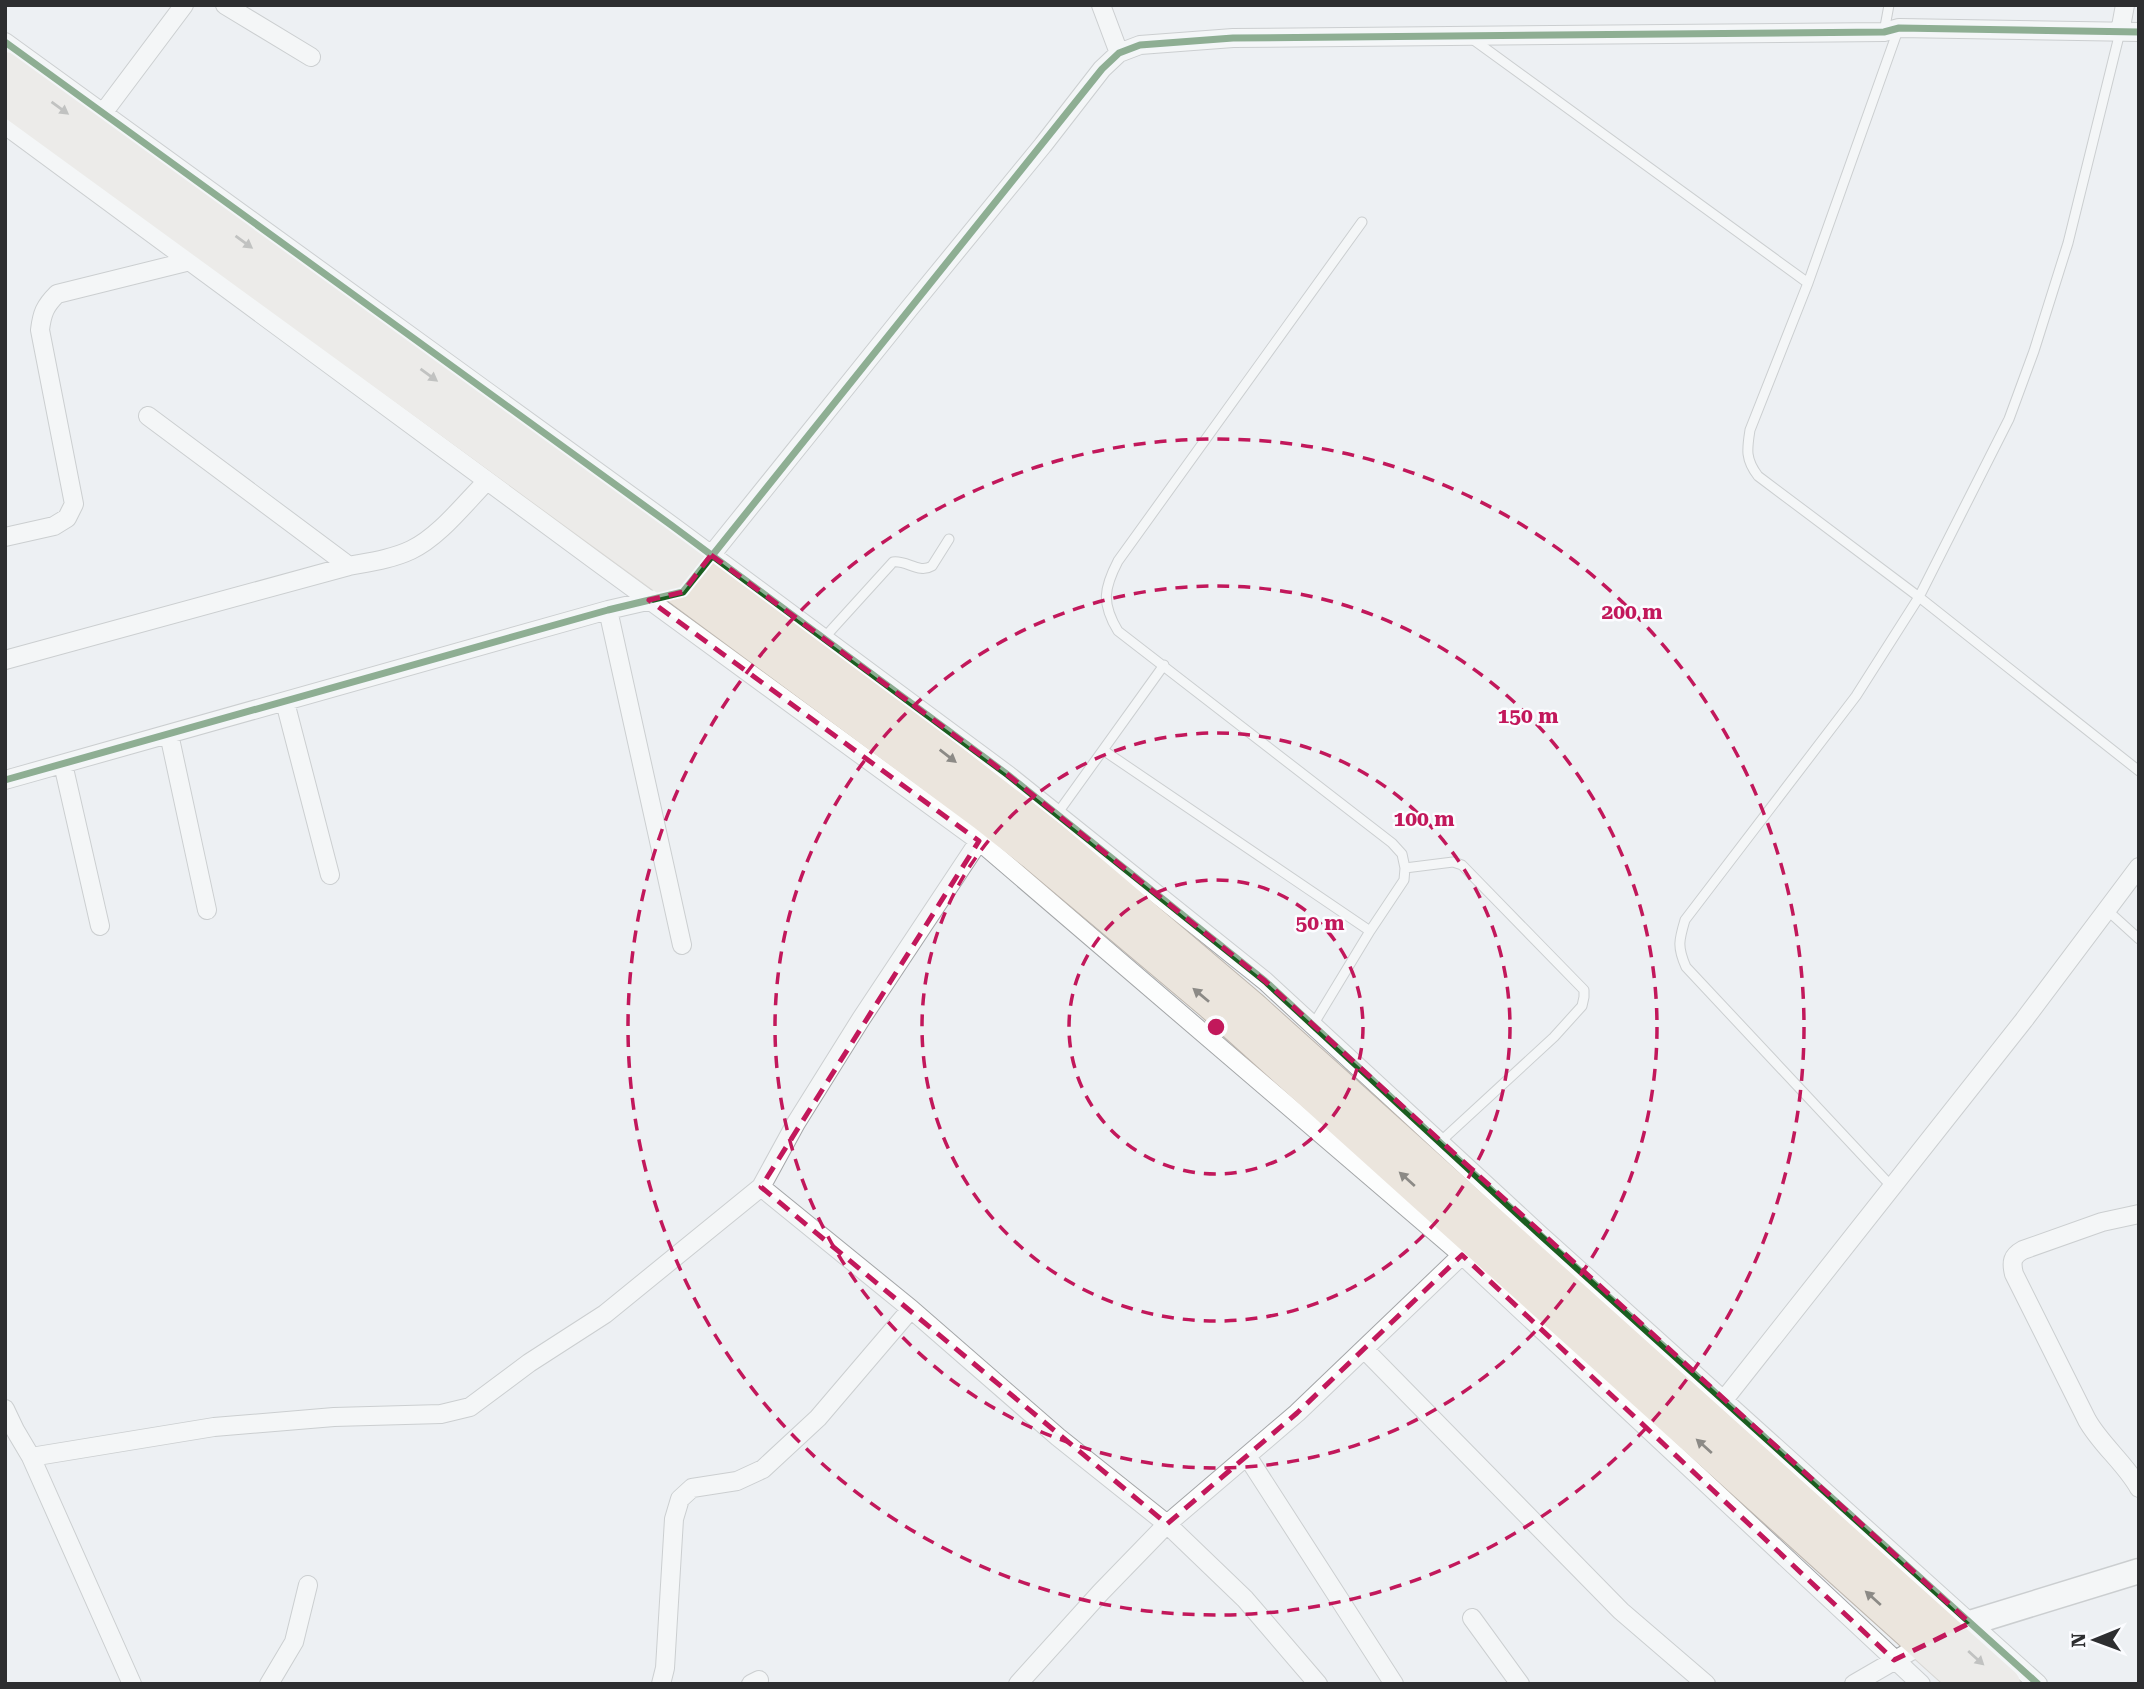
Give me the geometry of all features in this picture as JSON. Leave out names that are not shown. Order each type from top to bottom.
[{"type":"highway","points":[[5,68],[698,573],[1212,1004],[2004,1684]]},
{"type":"highway","points":[[5,98],[698,573]]},
{"type":"highway","points":[[1947,1633],[1967,1684]]},
{"type":"street","points":[[103,113],[184,5]]},
{"type":"street","points":[[225,5],[311,58]]},
{"type":"street","points":[[1101,5],[1119,53]]},
{"type":"street","points":[[2120,32],[2125,5]]},
{"type":"street","points":[[5,780],[649,600],[698,573],[1102,69],[1119,53],[1140,45],[1233,38],[1891,30],[2139,32]]},
{"type":"street","points":[[5,43],[103,113],[698,573],[824,638],[1008,775],[1265,981],[1723,1401],[1947,1633],[2039,1684]]},
{"type":"street","points":[[5,125],[979,841],[1462,1255],[1921,1684]]},
{"type":"street","points":[[5,537],[54,526],[67,518],[74,503],[40,330],[41,315],[47,304],[57,295],[190,261]]},
{"type":"street","points":[[148,415],[349,566]]},
{"type":"street","points":[[5,660],[349,566],[393,557],[414,549],[432,536],[487,481]]},
{"type":"street","points":[[608,610],[682,945]]},
{"type":"street","points":[[285,702],[330,874]]},
{"type":"street","points":[[169,734],[207,910]]},
{"type":"street","points":[[63,764],[100,926]]},
{"type":"street","points":[[32,1457],[214,1427],[334,1417],[441,1413],[470,1407],[529,1363],[606,1314],[761,1187],[796,1123],[979,841]]},
{"type":"street","points":[[1723,1401],[2024,1020],[2139,867]]},
{"type":"street","points":[[761,1187],[911,1309],[1058,1437],[1167,1524],[1245,1599],[1318,1684]]},
{"type":"street","points":[[2139,1214],[2102,1222],[2023,1250],[2014,1257],[2011,1264],[2087,1420],[2139,1488]]},
{"type":"street","points":[[1018,1684],[1167,1524],[1297,1413],[1462,1255]]},
{"type":"street","points":[[660,1684],[665,1668],[674,1519],[680,1499],[692,1488],[737,1481],[763,1469],[818,1418],[911,1309]]},
{"type":"street","points":[[1364,1349],[1620,1611],[1706,1684]]},
{"type":"street","points":[[5,1409],[32,1457],[132,1684]]},
{"type":"street","points":[[1247,1456],[1394,1684]]},
{"type":"street","points":[[1854,1684],[1947,1633],[2139,1571]]},
{"type":"street","points":[[269,1684],[294,1642],[308,1585]]},
{"type":"street","points":[[1472,1618],[1520,1684]]},
{"type":"lane","points":[[1889,5],[1891,30],[1808,283],[1751,430],[1747,450],[1750,466],[1758,476],[1919,597],[2139,771]]},
{"type":"lane","points":[[1892,1187],[1686,967],[1679,952],[1679,940],[1685,920],[1856,696],[1919,597],[2009,419],[2068,243],[2120,32]]},
{"type":"lane","points":[[1467,35],[1808,283]]},
{"type":"lane","points":[[1313,1025],[1404,880],[1402,854],[1392,843],[1118,631],[1110,617],[1106,595],[1108,581],[1118,561],[1362,222]]},
{"type":"lane","points":[[824,638],[893,562],[898,561],[922,570],[928,569],[949,539]]},
{"type":"lane","points":[[1057,814],[1164,665]]},
{"type":"lane","points":[[1103,750],[1370,931]]},
{"type":"lane","points":[[1405,868],[1453,862],[1462,865],[1584,990],[1582,1006],[1554,1037],[1440,1142]]},
{"type":"lane","points":[[2107,910],[2139,939]]},
{"type":"highlighted area","points":[[711,555],[1008,775],[1265,981],[1970,1623],[1894,1660],[1462,1255],[1297,1413],[1167,1524],[761,1187],[979,841],[649,600],[683,592]]},
{"type":"cycle path","points":[[5,780],[608,610],[683,592],[1102,69],[1119,53],[1140,45],[1233,38],[1884,32],[1899,28],[2139,32]]},
{"type":"cycle path","points":[[5,42],[671,525],[1008,775],[1265,981],[1538,1233],[2038,1684]]}]
